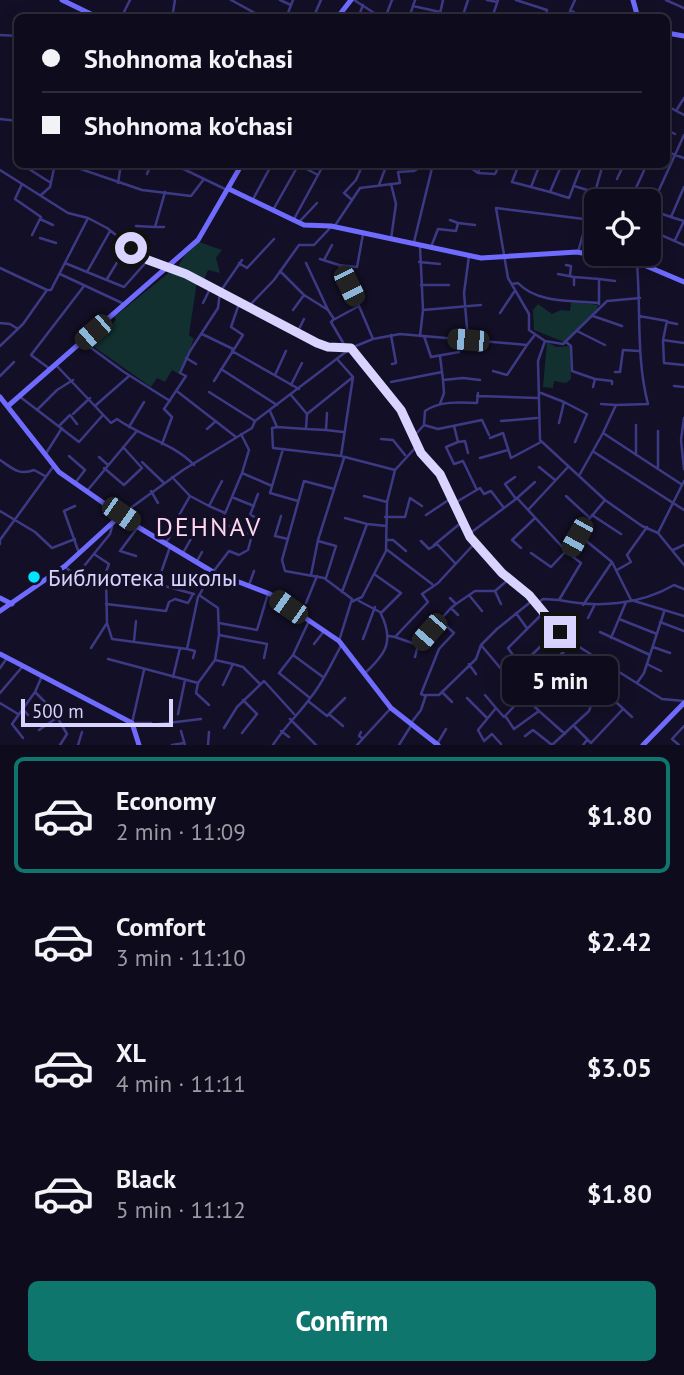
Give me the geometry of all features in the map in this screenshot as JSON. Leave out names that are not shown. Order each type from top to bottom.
[{"type":"main road","points":[[62,0],[78,3],[92,14]]},
{"type":"main road","points":[[341,14],[353,0]]},
{"type":"main road","points":[[8,406],[198,240],[241,168]]},
{"type":"main road","points":[[229,190],[295,222],[333,226],[469,256],[584,253]]},
{"type":"main road","points":[[644,266],[684,282]]},
{"type":"main road","points":[[0,397],[53,467],[138,527],[213,571],[268,594],[324,631],[340,643],[391,708],[437,745]]},
{"type":"main road","points":[[0,611],[64,566],[121,514]]},
{"type":"main road","points":[[0,598],[12,604]]},
{"type":"main road","points":[[0,654],[132,723],[139,745]]},
{"type":"main road","points":[[643,745],[683,705]]},
{"type":"street","points":[[231,0],[257,14]]},
{"type":"street","points":[[280,0],[291,5]]},
{"type":"street","points":[[288,14],[293,0]]},
{"type":"street","points":[[353,0],[378,14]]},
{"type":"street","points":[[410,14],[415,0]]},
{"type":"street","points":[[413,6],[440,12],[443,0]]},
{"type":"street","points":[[487,0],[497,1]]},
{"type":"street","points":[[516,0],[547,10],[546,14]]},
{"type":"street","points":[[574,14],[570,11],[575,0]]},
{"type":"street","points":[[666,0],[684,8]]},
{"type":"street","points":[[360,14],[363,5]]},
{"type":"street","points":[[676,111],[684,98]]},
{"type":"street","points":[[670,108],[684,115]]},
{"type":"street","points":[[670,132],[675,134]]},
{"type":"street","points":[[670,164],[684,135]]},
{"type":"street","points":[[670,153],[684,158]]},
{"type":"street","points":[[26,168],[51,183]]},
{"type":"street","points":[[40,196],[51,183],[54,168]]},
{"type":"street","points":[[77,168],[118,183],[191,197],[204,179]]},
{"type":"street","points":[[118,183],[120,168]]},
{"type":"street","points":[[147,174],[149,168]]},
{"type":"street","points":[[181,168],[229,190]]},
{"type":"street","points":[[235,168],[238,173]]},
{"type":"street","points":[[252,201],[270,168]]},
{"type":"street","points":[[272,211],[296,168]]},
{"type":"street","points":[[304,168],[318,175]]},
{"type":"street","points":[[295,222],[322,168]]},
{"type":"street","points":[[351,199],[344,193],[356,180],[361,168]]},
{"type":"street","points":[[379,186],[386,168]]},
{"type":"street","points":[[249,306],[299,245],[314,245],[333,226],[360,188],[400,183],[398,172],[422,168]]},
{"type":"street","points":[[429,168],[417,245],[424,310],[422,336],[431,357],[459,352]]},
{"type":"street","points":[[470,168],[478,173],[495,174],[498,168]]},
{"type":"street","points":[[478,173],[480,168]]},
{"type":"street","points":[[517,168],[512,182],[569,198],[581,168]]},
{"type":"street","points":[[531,187],[538,168]]},
{"type":"street","points":[[551,192],[560,168]]},
{"type":"street","points":[[595,189],[602,168]]},
{"type":"street","points":[[617,179],[622,168]]},
{"type":"street","points":[[636,189],[645,168]]},
{"type":"street","points":[[659,189],[668,168]]},
{"type":"street","points":[[0,170],[68,214],[88,218],[110,231],[148,260],[186,274],[210,289],[240,301],[269,320],[328,347],[351,348],[401,410],[416,446],[440,474],[450,499],[475,543],[572,643],[662,699],[683,705]]},
{"type":"street","points":[[22,184],[15,199],[40,219],[53,225]]},
{"type":"street","points":[[391,184],[396,204],[391,239]]},
{"type":"street","points":[[574,186],[584,189]]},
{"type":"street","points":[[671,217],[684,187]]},
{"type":"street","points":[[155,227],[165,192]]},
{"type":"street","points":[[295,222],[317,203]]},
{"type":"street","points":[[578,252],[584,219],[496,208],[511,284],[529,314],[529,330],[534,336],[560,345],[593,316],[600,305],[610,300],[640,298]]},
{"type":"street","points":[[661,214],[684,221],[675,240]]},
{"type":"street","points":[[0,346],[18,329],[47,290],[51,290],[88,218]]},
{"type":"street","points":[[32,235],[40,219]]},
{"type":"street","points":[[450,220],[475,225]]},
{"type":"street","points":[[431,247],[438,229],[456,231],[458,223]]},
{"type":"street","points":[[136,226],[164,227]]},
{"type":"street","points":[[87,272],[110,231]]},
{"type":"street","points":[[332,246],[322,260],[357,267],[363,233]]},
{"type":"street","points":[[661,234],[684,245]]},
{"type":"street","points":[[40,238],[56,243]]},
{"type":"street","points":[[162,444],[172,417],[164,410],[186,376],[180,373],[186,358],[218,307],[220,292],[241,261],[247,268],[274,239]]},
{"type":"street","points":[[107,279],[127,246]]},
{"type":"street","points":[[468,340],[465,305],[469,256]]},
{"type":"street","points":[[65,262],[124,287],[148,260]]},
{"type":"street","points":[[419,261],[440,264]]},
{"type":"street","points":[[306,263],[334,319]]},
{"type":"street","points":[[339,265],[373,339]]},
{"type":"street","points":[[566,265],[571,265],[574,285]]},
{"type":"street","points":[[601,404],[648,404],[639,351],[639,266]]},
{"type":"street","points":[[0,268],[47,290]]},
{"type":"street","points":[[280,271],[304,295],[328,310]]},
{"type":"street","points":[[60,274],[125,305]]},
{"type":"street","points":[[558,274],[615,281]]},
{"type":"street","points":[[599,279],[600,305]]},
{"type":"street","points":[[511,284],[518,284],[525,290],[547,299],[600,305]]},
{"type":"street","points":[[421,285],[449,285]]},
{"type":"street","points":[[84,286],[31,355],[73,380],[111,423],[117,419],[136,432],[177,450],[194,465]]},
{"type":"street","points":[[202,303],[210,289]]},
{"type":"street","points":[[500,313],[514,292]]},
{"type":"street","points":[[293,310],[304,295]]},
{"type":"street","points":[[214,381],[243,335],[231,327],[240,301]]},
{"type":"street","points":[[424,310],[481,305]]},
{"type":"street","points":[[345,346],[331,322],[359,306]]},
{"type":"street","points":[[593,316],[622,326]]},
{"type":"street","points":[[639,316],[677,324]]},
{"type":"street","points":[[298,333],[304,319]]},
{"type":"street","points":[[667,322],[663,340],[664,363],[684,365]]},
{"type":"street","points":[[0,323],[10,324],[18,329]]},
{"type":"street","points":[[577,331],[605,345]]},
{"type":"street","points":[[201,333],[299,389]]},
{"type":"street","points":[[121,514],[172,477],[252,428],[255,421],[351,348],[391,335],[527,345]]},
{"type":"street","points":[[391,335],[396,363],[392,364]]},
{"type":"street","points":[[493,371],[507,375],[534,336]]},
{"type":"street","points":[[663,340],[684,343]]},
{"type":"street","points":[[82,341],[129,376],[170,401]]},
{"type":"street","points":[[545,341],[538,361],[541,393],[538,398],[537,418],[541,442],[605,500],[658,533],[684,565]]},
{"type":"street","points":[[565,342],[571,346],[572,370],[596,379],[612,381],[612,384]]},
{"type":"street","points":[[615,372],[620,372],[624,350],[639,351]]},
{"type":"street","points":[[275,375],[286,351]]},
{"type":"street","points":[[440,356],[444,393],[440,405]]},
{"type":"street","points":[[186,358],[196,364]]},
{"type":"street","points":[[311,575],[318,541],[343,457],[353,377],[338,360]]},
{"type":"street","points":[[0,376],[14,362]]},
{"type":"street","points":[[291,385],[302,363]]},
{"type":"street","points":[[221,369],[278,405]]},
{"type":"street","points":[[391,382],[442,372]]},
{"type":"street","points":[[96,405],[129,376]]},
{"type":"street","points":[[307,414],[353,377]]},
{"type":"street","points":[[593,387],[596,379]]},
{"type":"street","points":[[37,410],[57,390],[73,380]]},
{"type":"street","points":[[443,380],[480,380]]},
{"type":"street","points":[[674,386],[684,387]]},
{"type":"street","points":[[177,391],[236,437]]},
{"type":"street","points":[[209,392],[255,421]]},
{"type":"street","points":[[541,393],[587,414],[575,442]]},
{"type":"street","points":[[414,436],[424,425],[425,411],[440,405],[477,403],[477,394],[538,398]]},
{"type":"street","points":[[291,395],[307,414],[306,429]]},
{"type":"street","points":[[19,396],[79,442],[103,415]]},
{"type":"street","points":[[73,414],[90,398]]},
{"type":"street","points":[[129,427],[144,402]]},
{"type":"street","points":[[559,424],[564,402]]},
{"type":"street","points":[[579,475],[594,452],[617,405]]},
{"type":"street","points":[[0,412],[8,406]]},
{"type":"street","points":[[270,411],[277,426]]},
{"type":"street","points":[[684,412],[684,469]]},
{"type":"street","points":[[326,430],[327,413]]},
{"type":"street","points":[[45,455],[70,415],[77,424]]},
{"type":"street","points":[[501,421],[537,418]]},
{"type":"street","points":[[424,425],[436,429],[482,420],[489,436],[503,433],[512,458],[541,442]]},
{"type":"street","points":[[207,429],[216,421]]},
{"type":"street","points":[[636,425],[636,454]]},
{"type":"street","points":[[345,432],[277,426],[272,428],[273,448],[343,457],[395,470]]},
{"type":"street","points":[[454,426],[458,442]]},
{"type":"street","points":[[658,431],[658,468]]},
{"type":"street","points":[[87,491],[136,432]]},
{"type":"street","points":[[603,433],[683,482],[670,503],[658,533]]},
{"type":"street","points":[[241,434],[249,450],[233,498],[221,523],[252,535]]},
{"type":"street","points":[[381,439],[393,440],[405,455]]},
{"type":"street","points":[[468,453],[465,441],[446,447],[454,464],[463,461],[477,488],[484,494],[491,491],[504,508]]},
{"type":"street","points":[[359,601],[386,549],[385,517],[395,470],[405,455],[416,446]]},
{"type":"street","points":[[99,457],[124,485],[142,468],[123,447]]},
{"type":"street","points":[[282,449],[270,493],[298,500]]},
{"type":"street","points":[[480,458],[508,450]]},
{"type":"street","points":[[594,452],[684,510]]},
{"type":"street","points":[[69,456],[85,470],[75,483]]},
{"type":"street","points":[[0,460],[15,471],[27,473],[34,470],[45,477]]},
{"type":"street","points":[[142,462],[163,483]]},
{"type":"street","points":[[528,510],[568,466]]},
{"type":"street","points":[[0,542],[53,467]]},
{"type":"street","points":[[539,467],[555,480]]},
{"type":"street","points":[[242,473],[272,486]]},
{"type":"street","points":[[172,477],[190,496],[225,513]]},
{"type":"street","points":[[515,477],[505,484],[516,499],[581,566],[559,600]]},
{"type":"street","points":[[209,506],[222,481]]},
{"type":"street","points":[[334,489],[304,481],[282,559],[284,570],[326,579],[351,602]]},
{"type":"street","points":[[468,534],[535,482]]},
{"type":"street","points":[[453,504],[477,488]]},
{"type":"street","points":[[152,492],[158,503]]},
{"type":"street","points":[[187,649],[196,604],[213,571],[229,551],[239,555],[248,551],[260,519],[250,515],[258,494]]},
{"type":"street","points":[[178,517],[190,496]]},
{"type":"street","points":[[364,496],[387,502]]},
{"type":"street","points":[[566,496],[591,516],[621,534]]},
{"type":"street","points":[[233,498],[254,506]]},
{"type":"street","points":[[385,517],[405,517],[410,498],[422,506]]},
{"type":"street","points":[[426,514],[450,499]]},
{"type":"street","points":[[531,553],[551,568],[567,552],[605,500]]},
{"type":"street","points":[[75,506],[64,511],[79,553]]},
{"type":"street","points":[[0,511],[35,532],[52,548],[75,539]]},
{"type":"street","points":[[281,516],[275,536],[288,539]]},
{"type":"street","points":[[345,518],[386,526]]},
{"type":"street","points":[[521,548],[512,540],[534,519]]},
{"type":"street","points":[[422,541],[429,549],[462,522]]},
{"type":"street","points":[[76,576],[110,534],[113,523]]},
{"type":"street","points":[[183,553],[200,523]]},
{"type":"street","points":[[342,592],[366,524]]},
{"type":"street","points":[[157,583],[173,532],[167,526]]},
{"type":"street","points":[[136,556],[120,551],[138,527]]},
{"type":"street","points":[[617,569],[631,562],[627,555],[648,527]]},
{"type":"street","points":[[578,535],[612,562],[631,600],[684,616]]},
{"type":"street","points":[[387,540],[393,540],[406,551]]},
{"type":"street","points":[[318,541],[336,546],[326,579]]},
{"type":"street","points":[[394,637],[428,602],[422,595],[475,543]]},
{"type":"street","points":[[434,545],[455,563]]},
{"type":"street","points":[[673,550],[684,545]]},
{"type":"street","points":[[386,549],[433,585]]},
{"type":"street","points":[[197,561],[202,552]]},
{"type":"street","points":[[94,554],[109,564],[105,580],[107,623],[112,639],[187,649],[195,651],[193,658]]},
{"type":"street","points":[[583,605],[612,562]]},
{"type":"street","points":[[64,566],[76,576],[157,583],[199,596],[218,608],[219,635],[215,660],[210,672],[198,683],[196,693],[209,705]]},
{"type":"street","points":[[249,585],[254,571]]},
{"type":"street","points":[[374,574],[401,593],[381,613]]},
{"type":"street","points":[[306,603],[317,576]]},
{"type":"street","points":[[415,657],[418,645],[451,608],[475,591],[495,591],[509,579]]},
{"type":"street","points":[[536,604],[545,599],[594,606],[663,592],[674,585],[684,589]]},
{"type":"street","points":[[495,591],[501,604]]},
{"type":"street","points":[[189,602],[193,594]]},
{"type":"street","points":[[219,623],[257,630],[268,594]]},
{"type":"street","points":[[469,594],[482,611]]},
{"type":"street","points":[[450,598],[456,604]]},
{"type":"street","points":[[106,604],[166,611],[169,602],[174,599],[196,604]]},
{"type":"street","points":[[440,620],[454,633],[439,649],[421,694],[426,696],[438,696],[478,656],[481,645],[533,600]]},
{"type":"street","points":[[351,602],[359,601],[375,607],[381,613],[389,636],[383,656],[364,674]]},
{"type":"street","points":[[611,638],[626,601]]},
{"type":"street","points":[[273,745],[335,662],[351,602]]},
{"type":"street","points":[[588,618],[594,606]]},
{"type":"street","points":[[363,639],[375,607]]},
{"type":"street","points":[[451,608],[458,615]]},
{"type":"street","points":[[637,683],[647,664],[664,611]]},
{"type":"street","points":[[516,613],[526,628]]},
{"type":"street","points":[[517,688],[530,675],[508,648],[542,613]]},
{"type":"street","points":[[619,619],[657,634]]},
{"type":"street","points":[[134,641],[136,621]]},
{"type":"street","points":[[309,621],[293,655],[279,673],[324,715],[330,715],[343,726]]},
{"type":"street","points":[[660,622],[684,631]]},
{"type":"street","points":[[91,648],[107,623]]},
{"type":"street","points":[[521,664],[558,630]]},
{"type":"street","points":[[314,644],[324,631]]},
{"type":"street","points":[[600,632],[650,655]]},
{"type":"street","points":[[219,635],[267,644],[264,658]]},
{"type":"street","points":[[389,636],[418,645]]},
{"type":"street","points":[[537,678],[572,643]]},
{"type":"street","points":[[481,645],[524,696],[565,734]]},
{"type":"street","points":[[653,647],[670,653]]},
{"type":"street","points":[[173,677],[180,648]]},
{"type":"street","points":[[293,655],[323,677]]},
{"type":"street","points":[[0,668],[7,658]]},
{"type":"street","points":[[502,669],[515,658]]},
{"type":"street","points":[[108,659],[198,683]]},
{"type":"street","points":[[215,660],[246,669],[260,684]]},
{"type":"street","points":[[566,690],[583,662]]},
{"type":"street","points":[[223,685],[233,664]]},
{"type":"street","points":[[469,664],[476,674]]},
{"type":"street","points":[[647,664],[661,671]]},
{"type":"street","points":[[0,693],[23,666]]},
{"type":"street","points":[[525,736],[533,730],[552,745],[592,708],[599,687],[611,667]]},
{"type":"street","points":[[144,670],[132,723],[163,726],[201,719]]},
{"type":"street","points":[[576,674],[599,687],[632,717]]},
{"type":"street","points":[[23,738],[12,724],[35,692],[42,676]]},
{"type":"street","points":[[178,714],[185,680]]},
{"type":"street","points":[[224,728],[243,700],[266,681],[295,715]]},
{"type":"street","points":[[35,692],[58,717],[67,734],[61,745]]},
{"type":"street","points":[[442,692],[452,702]]},
{"type":"street","points":[[485,695],[514,729],[539,711]]},
{"type":"street","points":[[398,745],[421,710],[426,696]]},
{"type":"street","points":[[505,716],[524,696]]},
{"type":"street","points":[[330,715],[345,698]]},
{"type":"street","points":[[467,698],[486,717]]},
{"type":"street","points":[[242,733],[257,714],[243,700]]},
{"type":"street","points":[[0,703],[18,714]]},
{"type":"street","points":[[22,708],[28,715]]},
{"type":"street","points":[[357,745],[391,708]]},
{"type":"street","points":[[487,745],[477,728],[496,708]]},
{"type":"street","points":[[574,726],[592,743],[623,709]]},
{"type":"street","points":[[39,730],[58,717]]},
{"type":"street","points":[[290,719],[316,745]]},
{"type":"street","points":[[679,745],[672,739],[684,726]]},
{"type":"street","points":[[437,745],[446,729]]},
{"type":"street","points":[[281,731],[289,737]]},
{"type":"street","points":[[78,745],[82,732]]},
{"type":"street","points":[[173,745],[184,744],[181,732]]},
{"type":"street","points":[[208,745],[209,732]]},
{"type":"street","points":[[361,732],[359,736],[362,738]]},
{"type":"street","points":[[484,741],[492,734],[501,744]]},
{"type":"street","points":[[583,745],[587,740]]},
{"type":"green space","points":[[199,242],[222,250],[216,258],[220,273],[208,270],[204,280],[178,267],[184,256]]},
{"type":"green space","points":[[171,271],[197,281],[189,335],[194,339],[179,374],[172,370],[165,382],[157,378],[151,387],[87,342],[94,335],[97,338],[116,320],[114,317]]},
{"type":"green space","points":[[571,303],[598,305],[596,312],[564,342],[534,330],[533,310],[538,304],[552,314],[561,310],[570,311]]},
{"type":"green space","points":[[547,342],[556,347],[570,346],[571,379],[566,383],[554,381],[553,388],[543,387]]},
{"type":"place","name":"Библиотека школы","points":[[34,577]]},
{"type":"district","name":"DEHNAV","points":[[209,526]]},
{"type":"route","points":[[131,248],[148,260],[186,274],[206,287],[234,298],[269,320],[317,343],[328,347],[351,348],[401,410],[416,446],[440,474],[470,537],[502,573],[529,595],[560,632]]}]
